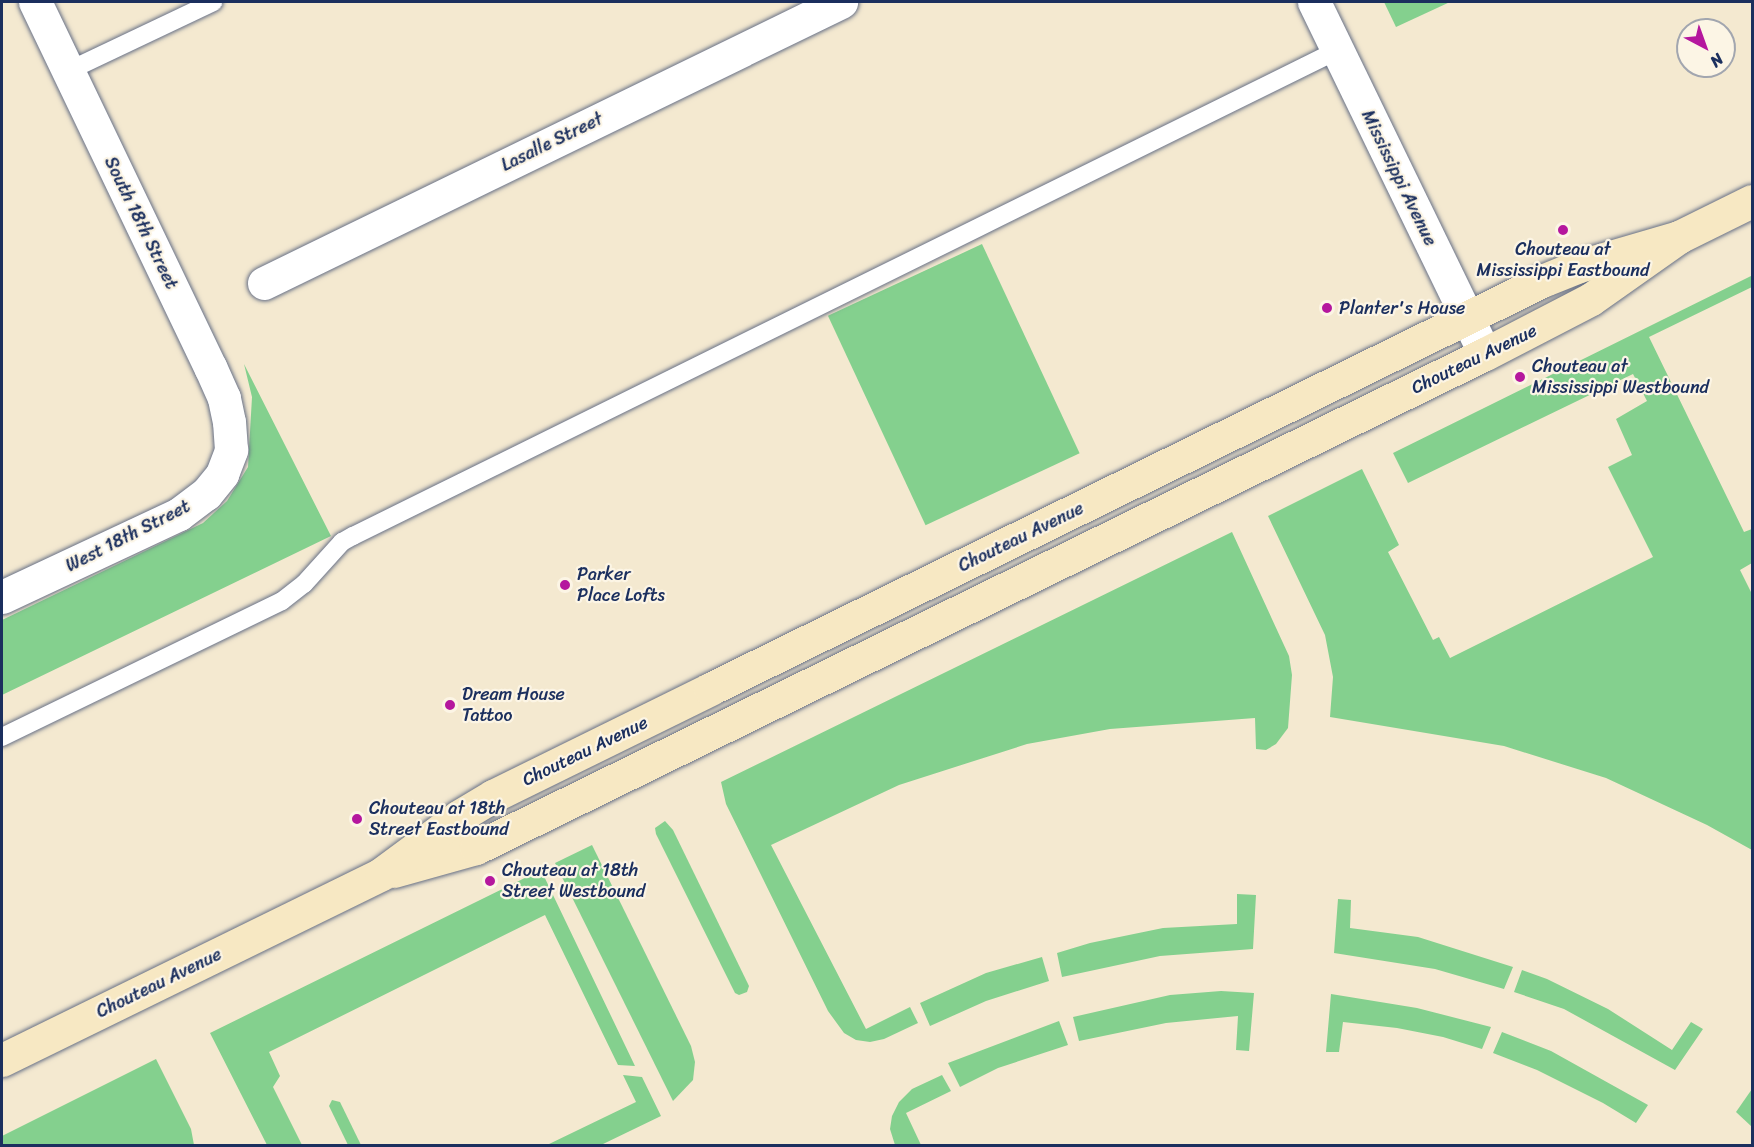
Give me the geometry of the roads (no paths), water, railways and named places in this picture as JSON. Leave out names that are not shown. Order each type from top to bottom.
[{"type":"main road","name":"Chouteau Avenue","points":[[381,874],[476,848],[1485,354],[1592,299],[1679,237],[1752,201]]},
{"type":"main road","name":"Chouteau Avenue","points":[[2,1060],[381,874],[458,816],[507,789],[1467,318],[1576,267],[1679,237]]},
{"type":"street","name":"South 18th Street","points":[[35,2],[219,388],[230,422],[231,450]]},
{"type":"street","name":"Lasalle Street","points":[[264,283],[841,2]]},
{"type":"street","name":"Mississippi Avenue","points":[[1314,2],[1485,354]]},
{"type":"street","name":"West 18th Street","points":[[3,594],[179,514],[206,494],[222,474],[231,450]]},
{"type":"lane","points":[[68,71],[213,2]]},
{"type":"lane","points":[[2,737],[282,601],[304,584],[342,542],[353,536],[1338,50]]},
{"type":"place","name":"Chouteau at Mississippi Eastbound","points":[[1563,230]]},
{"type":"place","name":"Planter's House","points":[[1327,308]]},
{"type":"place","name":"Chouteau at Mississippi Westbound","points":[[1520,377]]},
{"type":"place","name":"Parker Place Lofts","points":[[565,585]]},
{"type":"place","name":"Dream House Tattoo","points":[[450,705]]},
{"type":"place","name":"Chouteau at 18th Street Eastbound","points":[[357,819]]},
{"type":"place","name":"Chouteau at 18th Street Westbound","points":[[490,881]]}]
